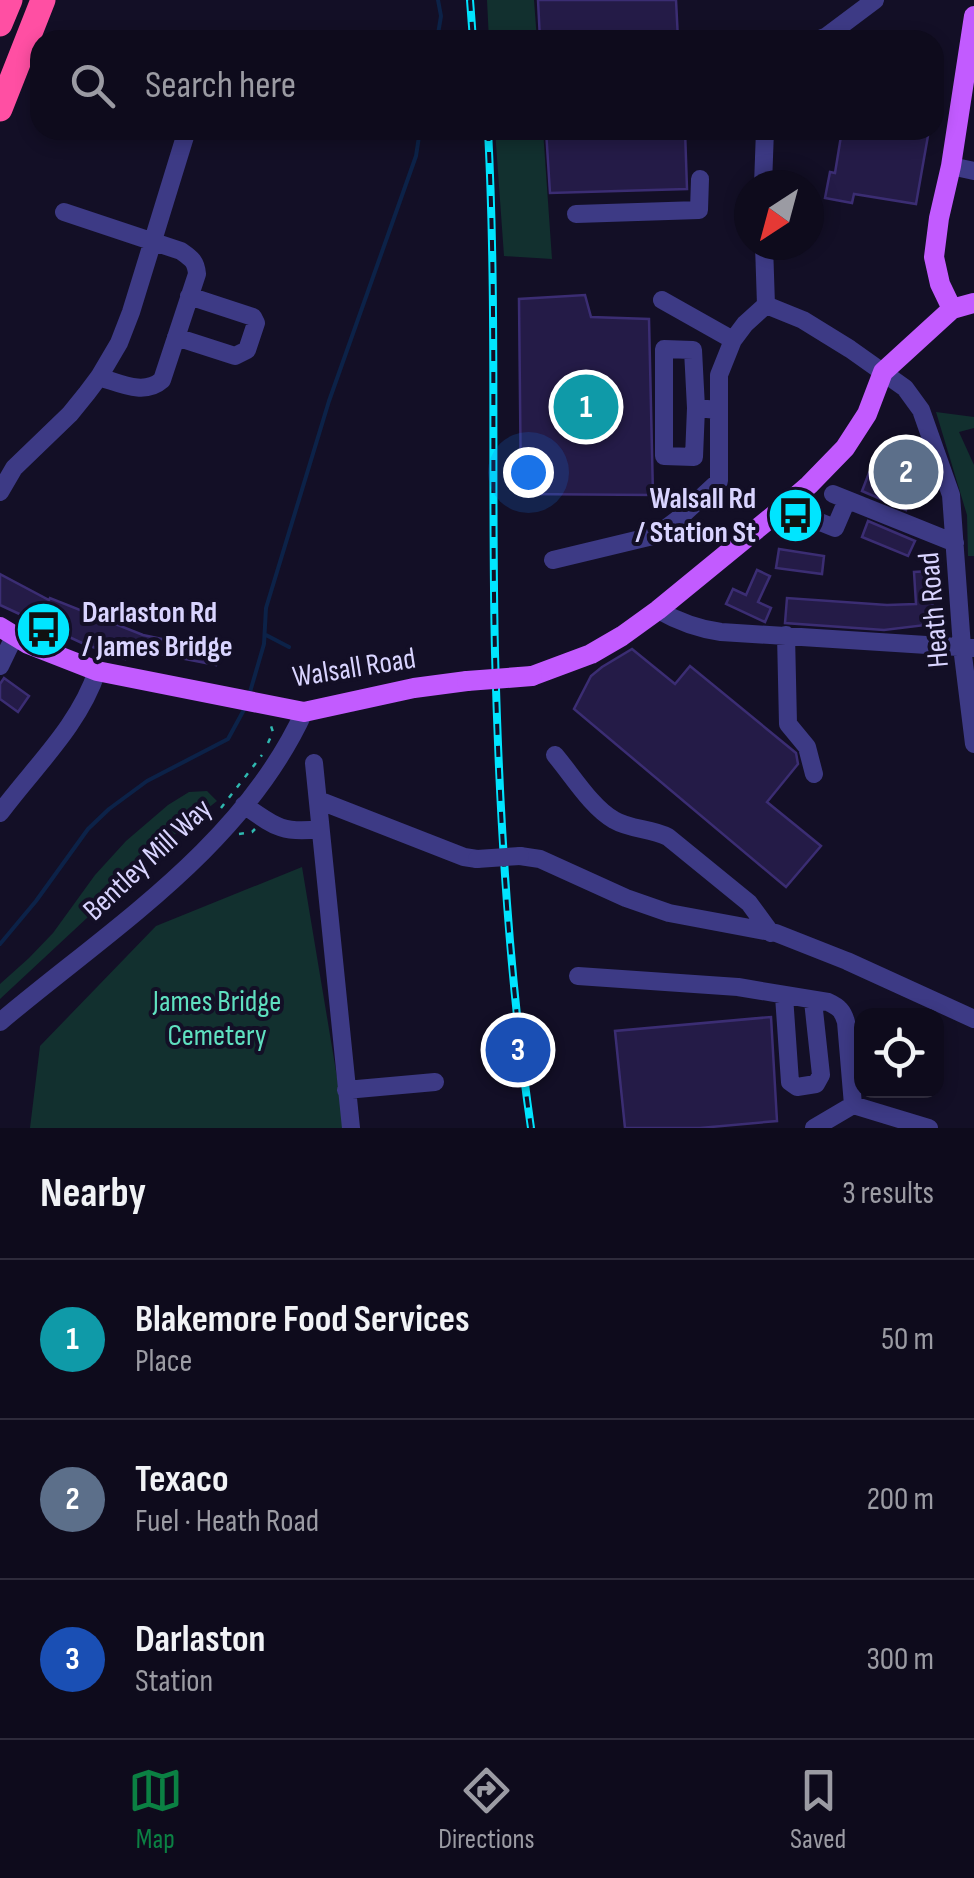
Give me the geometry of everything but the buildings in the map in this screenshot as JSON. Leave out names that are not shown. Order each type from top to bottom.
[{"type":"highway","points":[[0,24],[10,0]]},
{"type":"highway","points":[[31,30],[43,0]]},
{"type":"highway","points":[[0,109],[30,33]]},
{"type":"main road","points":[[952,309],[940,284],[934,257],[974,16]]},
{"type":"main road","points":[[658,610],[829,466],[858,431],[883,372],[952,309],[974,302]]},
{"type":"main road","name":"Walsall Road","points":[[7,632],[97,672],[186,688],[229,699],[264,714],[304,712],[414,688],[532,676],[591,654],[658,610]]},
{"type":"street","points":[[835,30],[875,0]]},
{"type":"street","points":[[0,492],[14,468],[70,414],[99,378],[118,343],[184,140]]},
{"type":"street","points":[[764,170],[765,140]]},
{"type":"street","points":[[952,166],[974,170]]},
{"type":"street","points":[[576,214],[698,210],[700,179]]},
{"type":"street","points":[[64,212],[182,251],[196,266],[162,380],[146,389],[99,378]]},
{"type":"street","points":[[553,560],[657,534],[719,482],[719,374],[734,340],[766,305],[764,260]]},
{"type":"street","points":[[176,337],[235,356],[247,350],[256,323],[253,316],[189,296]]},
{"type":"street","points":[[662,300],[734,340]]},
{"type":"street","name":"Heath Road","points":[[766,305],[820,330],[883,372],[904,388],[921,410],[951,495],[974,744]]},
{"type":"street","points":[[664,349],[693,350],[696,408],[694,457],[664,456],[664,349]]},
{"type":"street","points":[[696,408],[718,410]]},
{"type":"street","points":[[810,518],[835,528],[840,497],[955,542]]},
{"type":"street","points":[[658,610],[704,630],[968,647]]},
{"type":"street","points":[[0,666],[7,632]]},
{"type":"street","points":[[786,636],[788,724],[808,747],[814,774]]},
{"type":"street","points":[[0,813],[74,720],[97,672]]},
{"type":"street","name":"Bentley Mill Way","points":[[0,1022],[173,881],[244,805],[292,739],[304,712]]},
{"type":"street","points":[[555,755],[602,812],[627,826],[668,837],[749,903],[771,932]]},
{"type":"street","points":[[314,763],[350,1128]]},
{"type":"street","points":[[318,800],[464,856],[540,859],[669,913],[771,932],[847,961],[974,1019]]},
{"type":"street","points":[[244,805],[277,828],[320,829]]},
{"type":"street","points":[[578,976],[738,987],[838,1006],[846,1022],[853,1105]]},
{"type":"street","points":[[784,996],[790,1082],[797,1087],[816,1084],[821,1075],[814,1000]]},
{"type":"street","points":[[346,1090],[434,1082]]},
{"type":"street","points":[[814,1128],[853,1105],[928,1128]]},
{"type":"path","points":[[214,816],[266,749],[273,732],[264,714]]},
{"type":"green space","points":[[487,0],[534,0],[536,30],[488,30]]},
{"type":"green space","points":[[496,140],[544,140],[552,259],[504,256]]},
{"type":"green space","points":[[936,412],[974,417],[974,428],[959,432],[974,465],[974,556],[968,556],[967,515]]},
{"type":"green space","points":[[207,791],[217,801],[143,860],[117,890],[0,999],[0,984],[53,933],[95,875],[126,841],[189,792]]},
{"type":"green space","name":"James Bridge Cemetery","points":[[302,867],[343,1128],[30,1128],[40,1046],[156,926]]},
{"type":"waterway","points":[[438,0],[439,30]]},
{"type":"waterway","points":[[250,692],[264,644],[266,608],[329,401],[418,140]]},
{"type":"waterway","points":[[266,635],[289,647]]},
{"type":"waterway","points":[[0,944],[88,829],[147,781],[228,739],[246,706]]},
{"type":"railway","points":[[470,0],[472,30]]},
{"type":"railway","points":[[488,140],[499,772],[511,950],[531,1128]]},
{"type":"place","name":"Blakemore Food Services","points":[[586,407]]},
{"type":"place","name":"Texaco","points":[[906,472]]},
{"type":"place","name":"Walsall Rd / Station St","points":[[795,515]]},
{"type":"place","name":"Darlaston Rd / James Bridge","points":[[43,629]]},
{"type":"place","name":"Darlaston","points":[[518,1050]]}]
